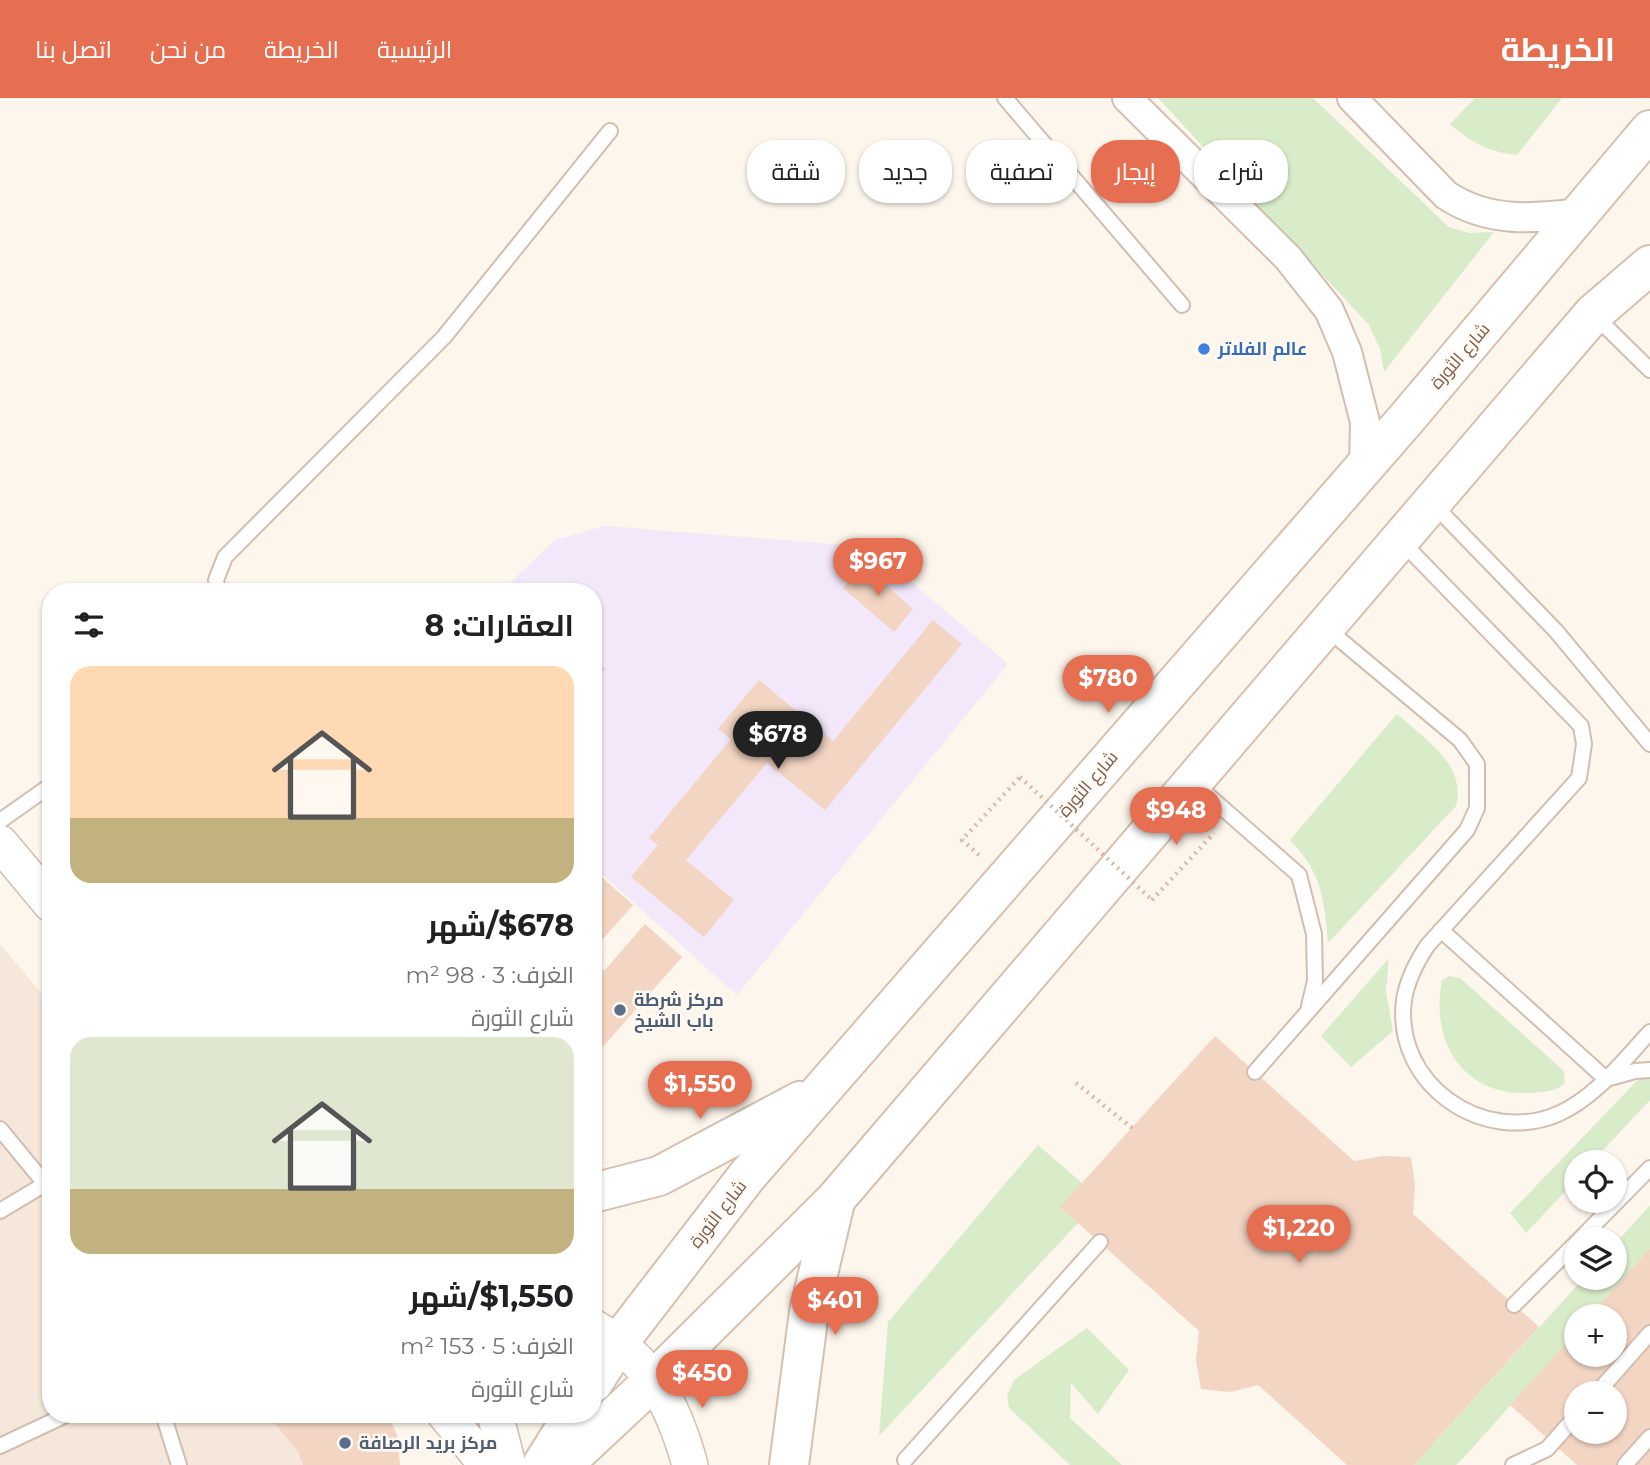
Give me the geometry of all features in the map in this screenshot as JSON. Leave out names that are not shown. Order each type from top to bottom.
[{"type":"main road","name":"شارع الثورة","points":[[606,1335],[1364,467],[1650,130]]},
{"type":"main road","points":[[563,1465],[835,1200],[1593,314],[1650,265]]},
{"type":"main road","points":[[602,1191],[659,1176],[821,1091]]},
{"type":"main road","points":[[789,1465],[808,1312],[835,1200]]},
{"type":"main road","points":[[542,1465],[568,1423]]},
{"type":"street","points":[[1127,98],[1288,258],[1329,310],[1354,373],[1365,422],[1364,467]]},
{"type":"street","points":[[1352,98],[1446,195],[1465,207],[1532,219],[1581,213]]},
{"type":"street","points":[[0,843],[42,893]]},
{"type":"street","points":[[606,1335],[655,1378],[673,1413],[690,1465]]},
{"type":"street","points":[[453,1423],[487,1465]]},
{"type":"street","points":[[497,1423],[508,1465]]},
{"type":"lane","points":[[1005,98],[1182,305]]},
{"type":"lane","points":[[216,583],[225,557],[444,337],[610,131]]},
{"type":"lane","points":[[1593,314],[1650,370]]},
{"type":"lane","points":[[1431,503],[1556,631],[1650,744]]},
{"type":"lane","points":[[1400,540],[1581,726],[1584,744],[1579,778],[1441,930],[1416,964],[1404,1001],[1407,1042],[1414,1061],[1439,1094],[1457,1108],[1481,1118],[1505,1123],[1533,1121],[1558,1114],[1577,1104],[1606,1079],[1650,1032]]},
{"type":"lane","points":[[1193,782],[1299,875],[1307,895],[1314,934],[1314,995],[1305,1013],[1254,1071],[1467,830],[1477,808],[1477,764],[1460,740],[1325,627]]},
{"type":"lane","points":[[0,821],[42,791]]},
{"type":"lane","points":[[1441,930],[1606,1079]]},
{"type":"lane","points":[[1606,1079],[1650,1070]]},
{"type":"lane","points":[[0,1129],[42,1181]]},
{"type":"lane","points":[[1591,1227],[1650,1168]]},
{"type":"lane","points":[[0,1211],[42,1191]]},
{"type":"lane","points":[[905,1460],[1100,1242]]},
{"type":"lane","points":[[1514,1305],[1564,1254]]},
{"type":"lane","points":[[1608,1381],[1650,1334]]},
{"type":"lane","points":[[0,1447],[49,1423]]},
{"type":"lane","points":[[166,1423],[179,1465]]},
{"type":"lane","points":[[1513,1465],[1547,1448],[1564,1429]]},
{"type":"lane","points":[[1625,1465],[1650,1437]]},
{"type":"path","points":[[971,830],[1020,778],[1152,900],[1196,853]]},
{"type":"path","points":[[1076,1083],[1132,1128]]},
{"type":"shaded area","points":[[605,526],[870,547],[1008,664],[737,995],[602,874],[602,583],[510,583],[555,540]]},
{"type":"shaded area","points":[[0,944],[42,994],[42,1423],[274,1423],[298,1452],[303,1465],[0,1465]]},
{"type":"green space","points":[[1158,98],[1313,98],[1449,227],[1469,233],[1494,232],[1384,372],[1380,349],[1369,325],[1256,203],[1288,203],[1288,140],[1197,140]]},
{"type":"green space","points":[[1475,98],[1562,98],[1517,155],[1481,146],[1450,124]]},
{"type":"green space","points":[[1397,714],[1430,743],[1449,765],[1458,791],[1456,806],[1328,943],[1320,887],[1309,864],[1290,840]]},
{"type":"green space","points":[[1389,958],[1386,991],[1393,1031],[1351,1067],[1321,1036]]},
{"type":"green space","points":[[1449,976],[1460,978],[1564,1071],[1565,1083],[1544,1092],[1506,1092],[1485,1085],[1469,1075],[1456,1060],[1441,1024],[1442,980]]},
{"type":"green space","points":[[1650,1067],[1650,1100],[1603,1150],[1570,1150]]},
{"type":"green space","points":[[1038,1145],[1082,1183],[1078,1223],[879,1436],[888,1322]]},
{"type":"green space","points":[[1564,1157],[1564,1193],[1526,1233],[1510,1213]]},
{"type":"green space","points":[[1650,1205],[1650,1248],[1627,1274],[1627,1231]]},
{"type":"green space","points":[[1573,1290],[1613,1290],[1601,1304],[1564,1304],[1564,1346],[1456,1465],[1414,1465]]},
{"type":"green space","points":[[1087,1328],[1129,1370],[1098,1414],[1071,1383],[1070,1418],[1122,1465],[1070,1465],[1009,1408],[1007,1396],[1014,1380]]},
{"type":"building","points":[[863,565],[913,609],[894,632],[843,588]]},
{"type":"building","points":[[933,620],[962,644],[825,810],[767,763],[686,860],[734,900],[704,937],[631,877],[658,845],[649,838],[731,739],[718,729],[759,680],[833,741]]},
{"type":"building","points":[[602,877],[633,905],[602,940]]},
{"type":"building","points":[[645,924],[682,957],[602,1048],[602,969],[604,971]]},
{"type":"building","points":[[1215,1036],[1354,1161],[1383,1156],[1411,1157],[1415,1185],[1413,1214],[1539,1327],[1414,1465],[1347,1465],[1258,1385],[1230,1392],[1201,1389],[1196,1361],[1199,1331],[1060,1207]]},
{"type":"building","points":[[1650,1248],[1650,1465],[1577,1465],[1510,1405],[1564,1345],[1564,1367],[1627,1367],[1627,1304],[1601,1304],[1613,1290],[1627,1290],[1627,1274]]},
{"type":"building","name":"مركز بريد الرصافة","points":[[274,1423],[392,1423],[397,1434],[400,1465],[303,1465],[298,1452]]},
{"type":"place","name":"عالم الفلاتر","points":[[1204,349]]},
{"type":"place","name":"مركز شرطة باب الشيخ","points":[[620,1010]]},
{"type":"place","name":"مركز بريد الرصافة","points":[[345,1443]]}]
